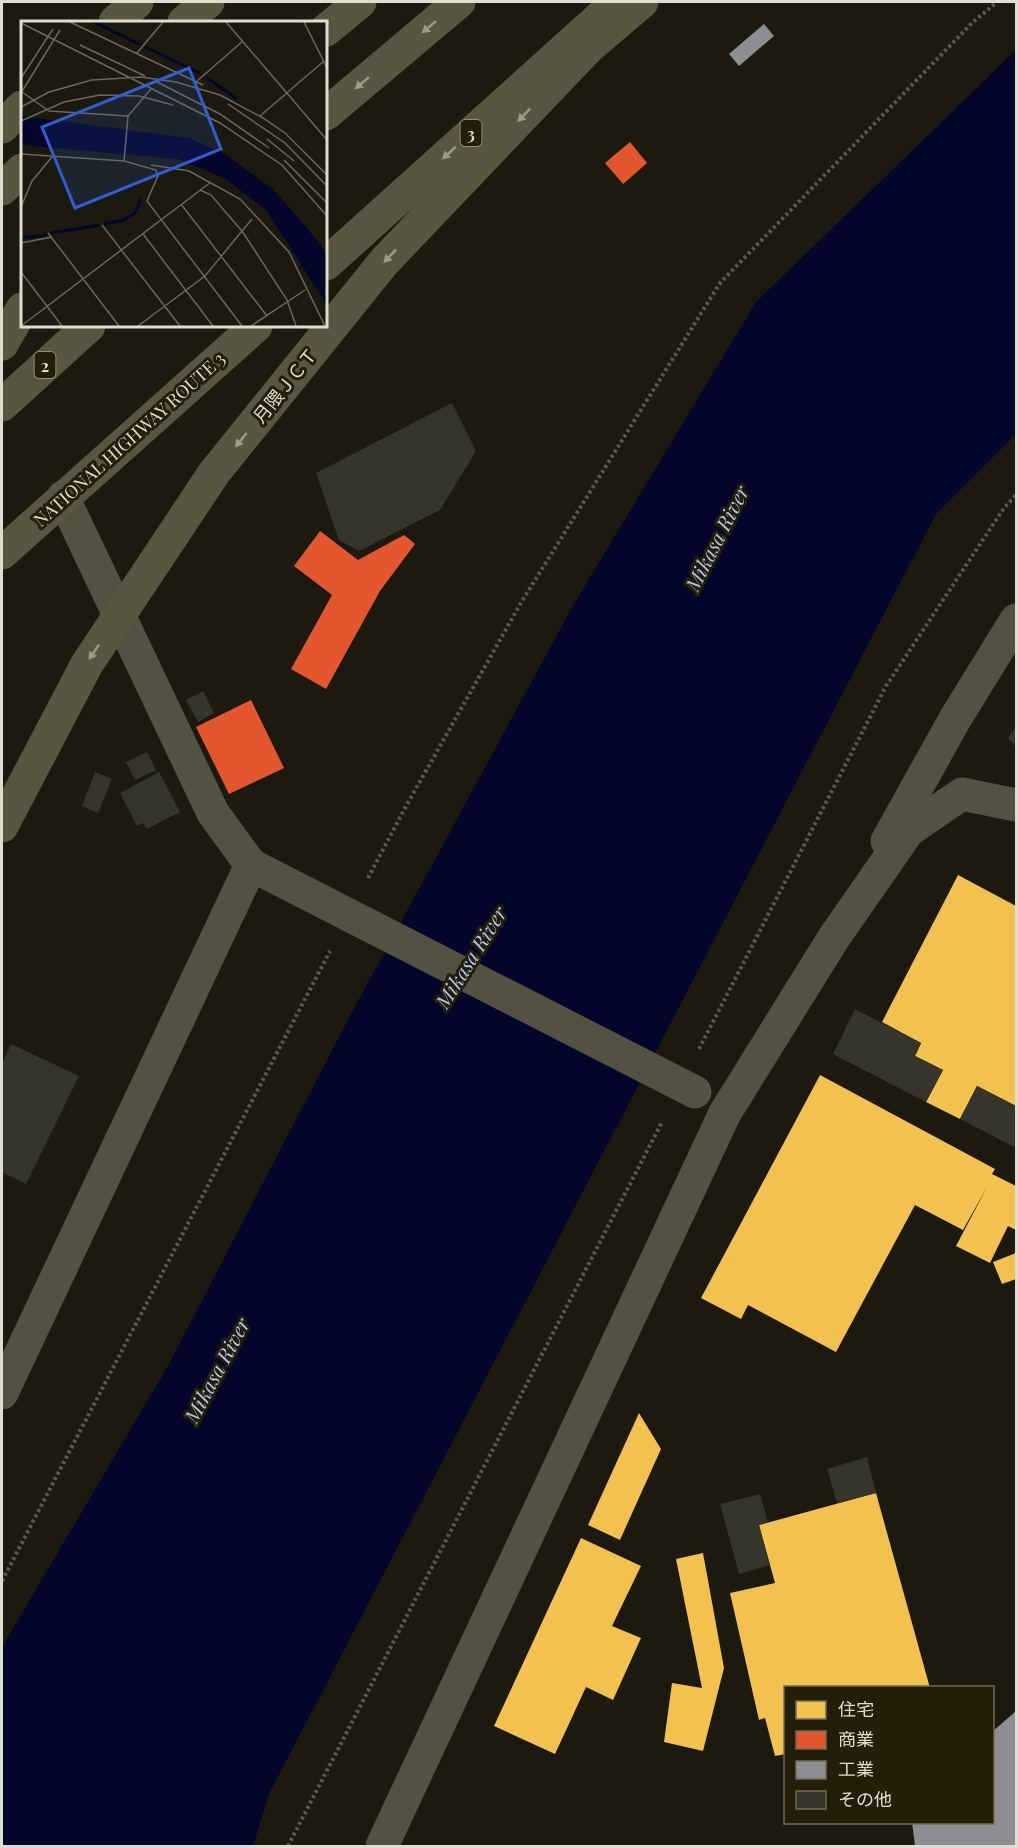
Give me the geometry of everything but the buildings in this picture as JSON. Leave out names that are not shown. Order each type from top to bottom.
[{"type":"highway","points":[[116,21],[137,2]]},
{"type":"highway","points":[[202,14],[234,2]]},
{"type":"highway","points":[[327,29],[359,2]]},
{"type":"highway","points":[[327,113],[459,2]]},
{"type":"highway","name":"3","points":[[327,263],[617,2]]},
{"type":"highway","name":"月隈ＪＣＴ","points":[[2,826],[87,664],[214,473],[384,262],[588,48],[642,2]]},
{"type":"highway","points":[[2,127],[21,108]]},
{"type":"highway","points":[[2,189],[21,171]]},
{"type":"highway","points":[[2,319],[21,301]]},
{"type":"highway","points":[[2,344],[21,311]]},
{"type":"highway","name":"2","points":[[2,405],[88,327]]},
{"type":"highway","name":"NATIONAL HIGHWAY ROUTE 3","points":[[2,553],[255,327]]},
{"type":"street","points":[[63,497],[213,813],[251,865],[695,1092],[725,1113]]},
{"type":"street","points":[[382,1846],[725,1113],[833,939],[955,719],[1017,620]]},
{"type":"street","points":[[833,939],[908,831],[962,794],[1017,805]]},
{"type":"street","points":[[2,1393],[251,865]]},
{"type":"path","points":[[366,882],[405,808],[522,601],[720,284],[973,22],[997,2]]},
{"type":"path","points":[[694,1059],[886,686],[1004,508],[1017,495]]},
{"type":"path","points":[[2,1581],[333,945]]},
{"type":"path","points":[[288,1846],[667,1112]]},
{"type":"water","name":"Mikasa River","points":[[1016,50],[1016,434],[936,514],[269,1794],[253,1846],[2,1846],[2,1647],[168,1366],[352,1012],[574,604],[756,302]]}]
